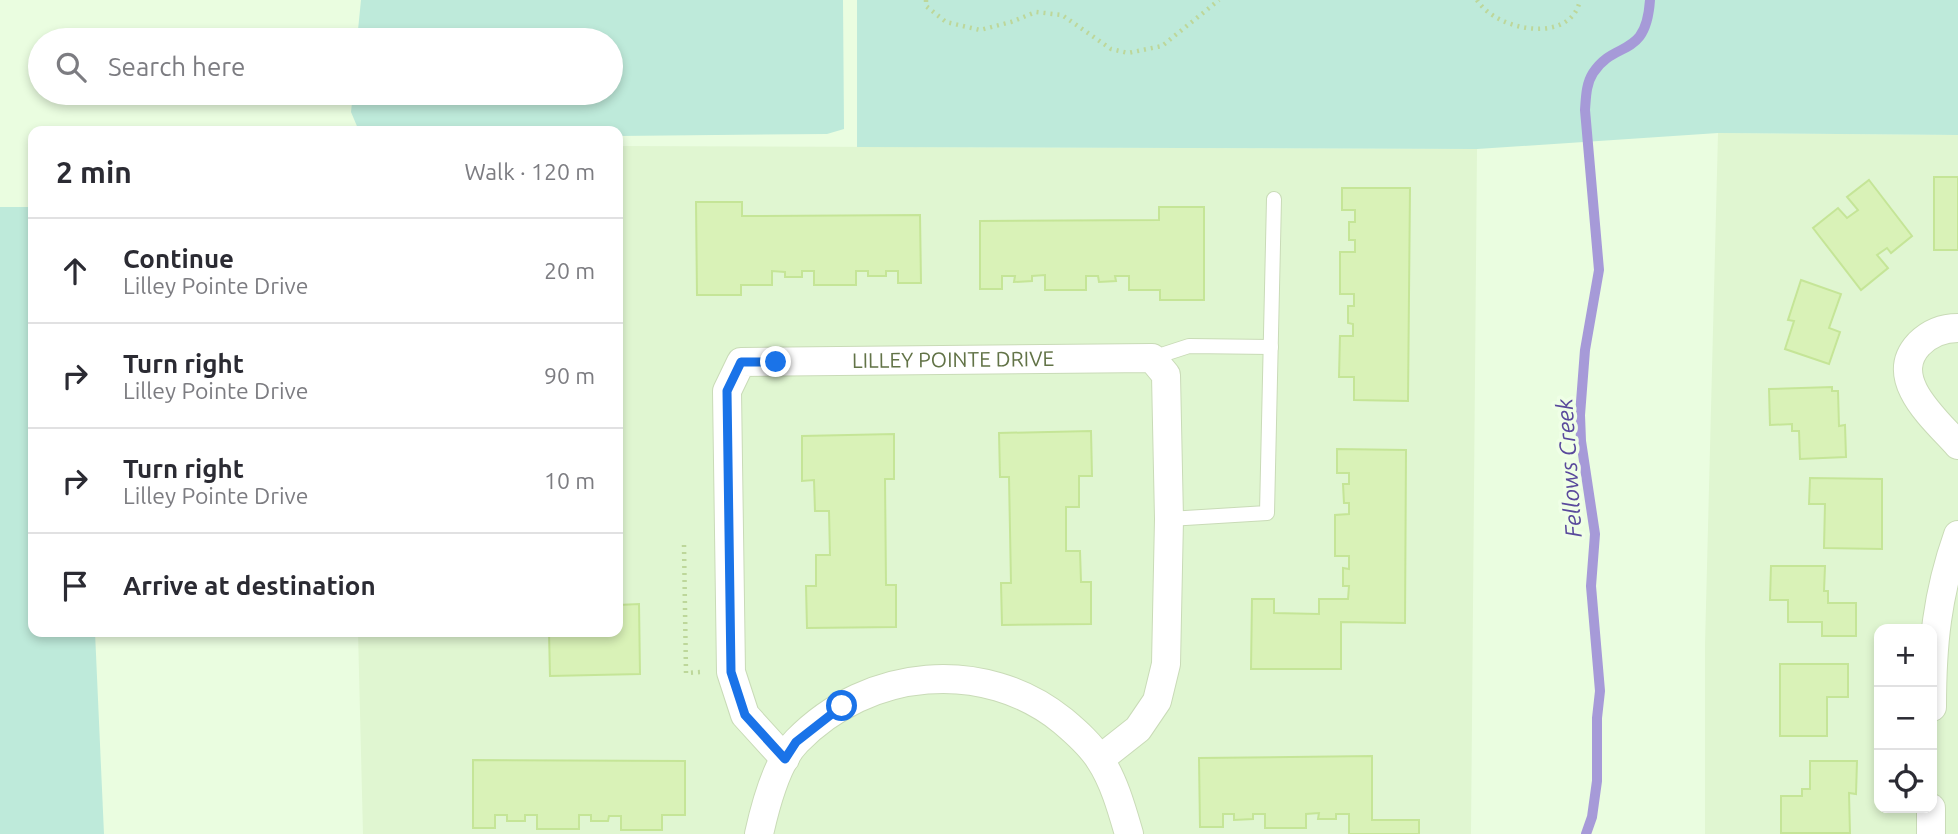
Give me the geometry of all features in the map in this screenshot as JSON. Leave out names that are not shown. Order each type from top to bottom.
[{"type":"street","points":[[1958,328],[1939,330],[1923,340],[1915,349],[1909,375],[1917,399],[1958,444]]},
{"type":"street","points":[[1100,759],[1138,729],[1157,701],[1166,664],[1166,375],[1152,358]]},
{"type":"street","name":"LILLEY POINTE DRIVE","points":[[785,759],[745,715],[731,672],[727,391],[741,362],[1152,358]]},
{"type":"street","points":[[1932,687],[1932,650],[1938,601],[1958,535]]},
{"type":"street","points":[[759,834],[766,805],[785,759],[796,742],[851,701],[870,692],[907,681],[944,679],[1008,688],[1043,705],[1073,729],[1100,759],[1123,811],[1129,834]]},
{"type":"street","points":[[1931,813],[1931,834]]},
{"type":"lane","points":[[1168,519],[1267,513],[1273,200]]},
{"type":"lane","points":[[1152,358],[1189,346],[1270,346]]},
{"type":"path","points":[[926,0],[926,6],[946,22],[980,30],[1036,12],[1062,15],[1111,48],[1128,54],[1162,46],[1219,0]]},
{"type":"path","points":[[1477,0],[1505,24],[1543,30],[1562,25],[1579,6],[1580,0]]},
{"type":"path","points":[[684,545],[686,673],[705,671]]},
{"type":"shaded area","points":[[361,0],[843,0],[844,129],[827,134],[623,136],[623,126],[357,126],[351,112],[352,105],[623,105],[623,28],[358,28]]},
{"type":"shaded area","points":[[857,0],[1958,0],[1958,135],[1718,133],[1477,149],[857,147]]},
{"type":"shaded area","points":[[1718,133],[1958,135],[1958,834],[1705,834],[1705,645]]},
{"type":"shaded area","points":[[623,146],[1477,149],[1471,834],[363,834],[358,637],[623,637]]},
{"type":"shaded area","points":[[0,207],[28,207],[28,637],[95,637],[104,834],[0,834]]},
{"type":"building","points":[[1934,177],[1958,177],[1958,250],[1934,250]]},
{"type":"building","points":[[1869,180],[1912,236],[1891,253],[1887,248],[1877,255],[1888,268],[1861,290],[1813,228],[1838,208],[1847,218],[1858,210],[1847,197]]},
{"type":"building","points":[[1342,188],[1410,188],[1408,401],[1354,400],[1354,377],[1339,377],[1340,336],[1353,336],[1353,324],[1348,323],[1348,306],[1354,306],[1354,294],[1340,294],[1340,252],[1355,252],[1355,240],[1349,240],[1349,222],[1355,222],[1355,210],[1342,210]]},
{"type":"building","points":[[696,202],[742,202],[742,216],[920,215],[921,283],[898,283],[898,271],[886,271],[886,276],[868,276],[868,271],[856,271],[856,285],[814,285],[814,271],[802,271],[802,277],[785,277],[785,272],[772,271],[772,285],[741,285],[741,295],[697,295]]},
{"type":"building","points":[[1159,207],[1204,207],[1204,300],[1160,300],[1160,290],[1129,290],[1129,276],[1115,276],[1116,281],[1099,282],[1098,276],[1086,276],[1086,290],[1045,290],[1045,275],[1032,276],[1032,281],[1014,282],[1015,276],[1002,276],[1002,289],[980,289],[980,221],[1159,220]]},
{"type":"building","points":[[1801,280],[1841,294],[1829,328],[1840,332],[1829,364],[1785,349],[1794,321],[1788,320]]},
{"type":"building","points":[[1832,387],[1832,391],[1838,391],[1839,426],[1845,425],[1846,457],[1800,459],[1799,431],[1792,431],[1792,424],[1770,425],[1769,389]]},
{"type":"building","points":[[1091,431],[1092,476],[1079,476],[1079,507],[1066,507],[1066,551],[1080,551],[1081,582],[1091,582],[1091,624],[1002,625],[1001,583],[1011,583],[1009,477],[1000,477],[999,433]]},
{"type":"building","points":[[894,434],[894,479],[885,479],[886,585],[896,585],[896,627],[807,628],[806,586],[816,586],[816,555],[830,555],[829,511],[815,511],[814,480],[802,481],[802,436]]},
{"type":"building","points":[[1337,449],[1406,450],[1405,623],[1341,622],[1341,669],[1251,669],[1252,599],[1274,599],[1274,613],[1319,614],[1319,599],[1348,599],[1349,586],[1343,586],[1343,568],[1349,569],[1349,556],[1335,556],[1335,515],[1349,514],[1349,503],[1344,503],[1343,484],[1349,484],[1349,473],[1337,473]]},
{"type":"building","points":[[1810,478],[1882,479],[1882,549],[1824,548],[1825,504],[1809,504]]},
{"type":"building","points":[[1771,566],[1825,566],[1824,591],[1828,591],[1828,603],[1856,603],[1856,636],[1822,636],[1822,622],[1788,622],[1788,600],[1770,600]]},
{"type":"building","points":[[639,604],[640,674],[550,676],[549,637],[623,637],[623,605]]},
{"type":"building","points":[[1780,664],[1848,664],[1848,697],[1827,697],[1827,736],[1780,736]]},
{"type":"building","points":[[1372,756],[1372,820],[1419,820],[1419,834],[1349,834],[1349,814],[1336,814],[1336,819],[1318,819],[1319,813],[1306,814],[1306,828],[1265,828],[1265,814],[1253,814],[1253,819],[1234,820],[1234,814],[1223,814],[1223,827],[1200,827],[1199,758]]},
{"type":"building","points":[[473,760],[685,761],[685,815],[662,815],[662,830],[621,830],[621,816],[609,816],[608,821],[591,821],[591,815],[579,815],[579,829],[537,829],[537,815],[525,815],[525,821],[507,821],[507,815],[495,815],[495,828],[473,828]]},
{"type":"building","points":[[1810,761],[1857,761],[1856,794],[1849,793],[1850,833],[1781,833],[1781,796],[1802,796],[1802,789],[1810,789]]},
{"type":"waterway","name":"Fellows Creek","points":[[1586,834],[1592,817],[1597,781],[1600,691],[1591,586],[1595,534],[1581,441],[1580,415],[1585,350],[1599,270],[1585,110],[1588,86],[1593,73],[1643,32],[1650,0]]},
{"type":"route","points":[[776,362],[741,362],[727,391],[731,672],[745,715],[785,759],[796,742],[842,706]]}]
